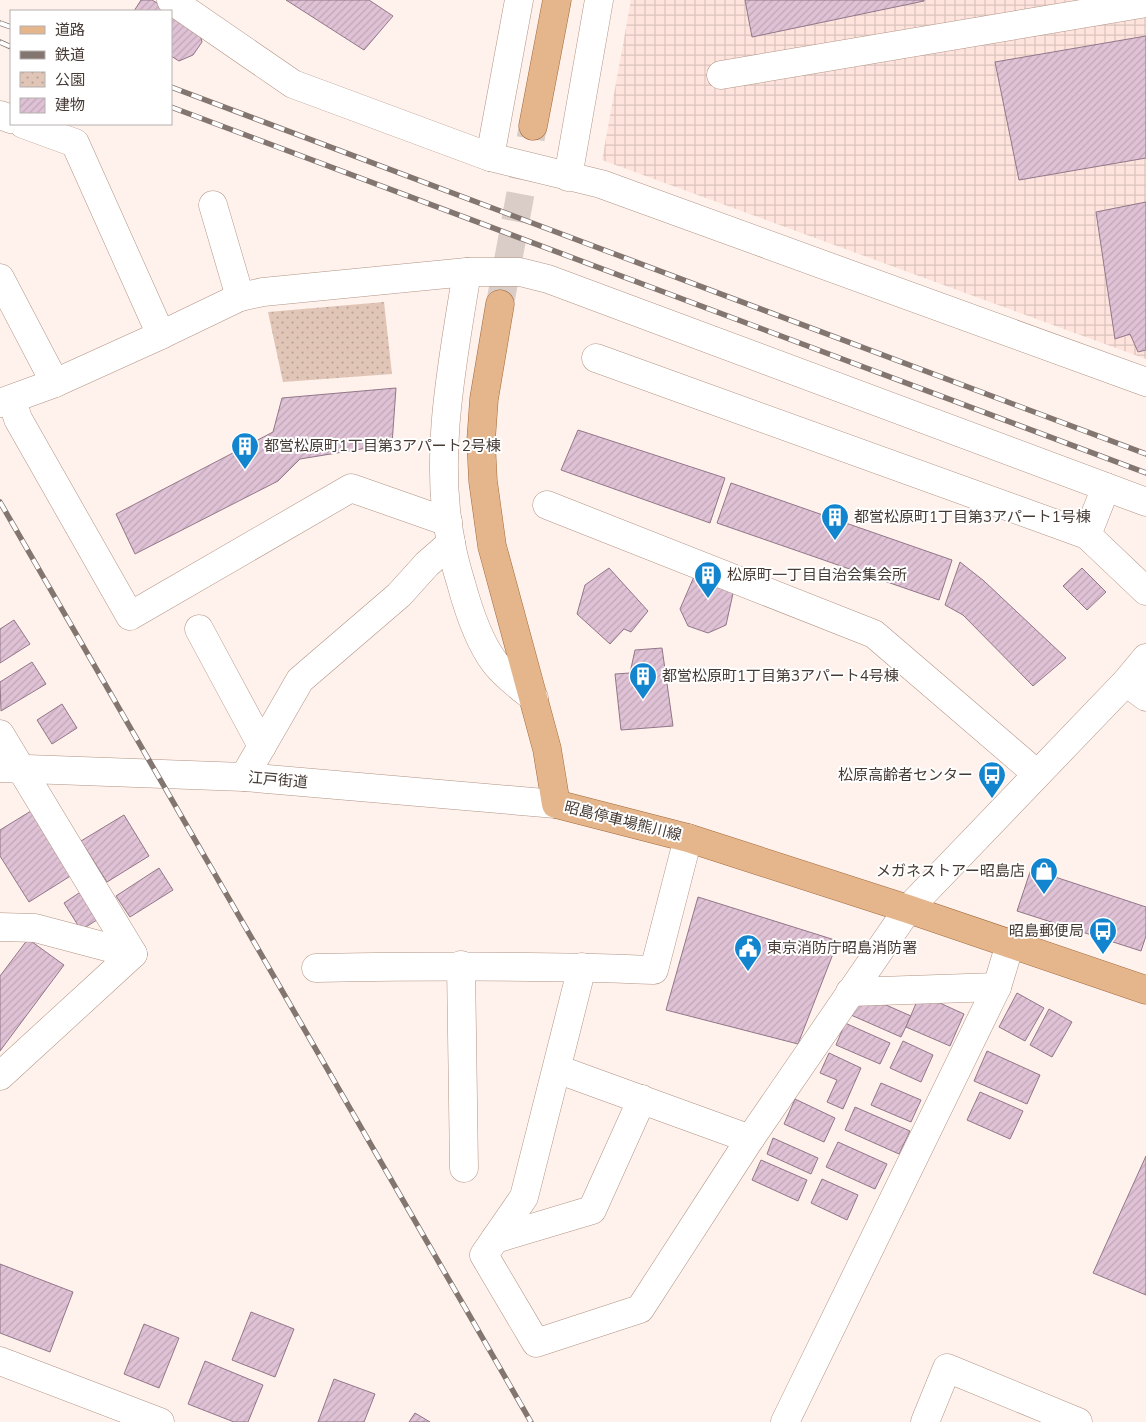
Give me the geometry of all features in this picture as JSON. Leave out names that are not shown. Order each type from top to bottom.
[{"type":"main road","points":[[533,126],[557,0]]},
{"type":"main road","name":"昭島停車場熊川線","points":[[500,304],[484,399],[481,441],[483,481],[492,546],[547,749],[556,804],[688,838],[908,909],[1146,990]]},
{"type":"street","points":[[171,0],[293,84],[490,157],[601,184],[1146,382]]},
{"type":"street","points":[[490,157],[519,0]]},
{"type":"street","points":[[568,177],[599,0]]},
{"type":"street","points":[[721,75],[1146,3]]},
{"type":"street","points":[[26,125],[75,143],[161,335]]},
{"type":"street","points":[[213,206],[240,297]]},
{"type":"street","points":[[467,272],[452,365],[447,413],[444,467],[449,532],[466,602],[478,632],[494,662],[534,698]]},
{"type":"street","points":[[449,532],[351,488],[130,616],[18,419],[6,402],[55,383],[240,297],[263,292],[467,272],[520,272],[548,278],[1146,502]]},
{"type":"street","points":[[0,278],[55,383]]},
{"type":"street","points":[[596,358],[1087,535],[1146,591]]},
{"type":"street","points":[[1087,535],[1106,487]]},
{"type":"street","points":[[547,505],[874,634],[1037,774]]},
{"type":"street","points":[[244,777],[300,680],[399,595],[427,564],[449,532]]},
{"type":"street","points":[[199,630],[262,746]]},
{"type":"street","points":[[582,967],[524,1197],[484,1255],[536,1343],[640,1309],[750,1139],[908,909],[1037,774],[1136,690],[1146,658]]},
{"type":"street","points":[[0,734],[10,769],[133,954]]},
{"type":"street","name":"江戸街道","points":[[10,769],[244,777],[556,804]]},
{"type":"street","points":[[316,968],[460,965],[654,970],[688,838]]},
{"type":"street","points":[[0,927],[35,928],[133,954]]},
{"type":"street","points":[[785,1422],[997,986],[1010,944]]},
{"type":"street","points":[[0,1076],[133,954]]},
{"type":"street","points":[[460,965],[464,1168]]},
{"type":"street","points":[[850,992],[997,986]]},
{"type":"street","points":[[557,1069],[750,1139]]},
{"type":"street","points":[[495,1239],[592,1210],[642,1100]]},
{"type":"street","points":[[0,1361],[160,1422]]},
{"type":"street","points":[[925,1422],[947,1368],[1078,1422]]},
{"type":"shaded area","points":[[631,0],[1146,0],[1146,359],[602,160]]},
{"type":"green space","points":[[384,302],[392,374],[283,382],[268,312]]},
{"type":"building","points":[[141,0],[152,0],[168,10],[135,10]]},
{"type":"building","points":[[286,0],[369,0],[393,16],[364,50]]},
{"type":"building","points":[[745,0],[924,0],[924,1],[752,37]]},
{"type":"building","points":[[172,13],[199,30],[202,42],[193,55],[179,61],[172,57]]},
{"type":"building","points":[[1146,36],[1146,158],[1019,180],[995,62]]},
{"type":"building","points":[[1146,202],[1146,350],[1138,352],[1130,334],[1115,339],[1096,212]]},
{"type":"building","name":"都営松原町1丁目第3アパート2号棟","points":[[396,388],[392,444],[300,459],[278,481],[135,554],[116,514],[273,432],[282,398]]},
{"type":"building","points":[[578,430],[725,478],[710,523],[561,470]]},
{"type":"building","name":"都営松原町1丁目第3アパート1号棟","points":[[731,483],[952,560],[939,600],[717,523]]},
{"type":"building","name":"都営松原町1丁目第3アパート1号棟","points":[[960,562],[984,581],[1066,658],[1033,686],[963,615],[945,605]]},
{"type":"building","points":[[609,568],[648,611],[631,632],[624,629],[610,644],[577,614],[585,585]]},
{"type":"building","points":[[1082,568],[1106,592],[1087,610],[1063,586]]},
{"type":"building","name":"松原町一丁目自治会集会所","points":[[696,572],[734,589],[726,625],[708,633],[688,626],[680,609]]},
{"type":"building","points":[[14,620],[30,644],[0,663],[0,629]]},
{"type":"building","name":"都営松原町1丁目第3アパート4号棟","points":[[662,648],[673,726],[621,730],[615,674],[630,673],[635,650]]},
{"type":"building","points":[[32,662],[46,684],[1,711],[0,682]]},
{"type":"building","points":[[62,704],[77,728],[52,744],[37,720]]},
{"type":"building","points":[[31,811],[72,875],[29,902],[0,856],[0,830]]},
{"type":"building","points":[[124,815],[149,856],[107,882],[81,841]]},
{"type":"building","points":[[159,868],[173,890],[130,917],[116,896]]},
{"type":"building","points":[[1031,869],[1146,907],[1146,936],[1141,951],[1017,911]]},
{"type":"building","points":[[82,891],[100,918],[81,930],[64,903]]},
{"type":"building","points":[[698,897],[838,941],[798,1044],[666,1010]]},
{"type":"building","points":[[28,939],[64,965],[0,1051],[0,976]]},
{"type":"building","points":[[1017,993],[1044,1008],[1025,1041],[999,1027]]},
{"type":"building","points":[[861,994],[911,1016],[901,1037],[851,1015]]},
{"type":"building","points":[[920,994],[964,1014],[950,1046],[906,1027]]},
{"type":"building","points":[[1049,1009],[1072,1022],[1052,1057],[1030,1045]]},
{"type":"building","points":[[845,1023],[890,1043],[880,1064],[836,1045]]},
{"type":"building","points":[[903,1041],[933,1055],[921,1082],[890,1068]]},
{"type":"building","points":[[987,1051],[1040,1075],[1027,1104],[974,1081]]},
{"type":"building","points":[[829,1053],[861,1068],[843,1109],[827,1102],[837,1080],[820,1073]]},
{"type":"building","points":[[881,1083],[921,1100],[911,1122],[871,1105]]},
{"type":"building","points":[[980,1092],[1023,1111],[1010,1139],[967,1120]]},
{"type":"building","points":[[795,1099],[835,1118],[824,1142],[784,1124]]},
{"type":"building","points":[[855,1107],[910,1131],[899,1154],[845,1130]]},
{"type":"building","points":[[773,1138],[818,1158],[811,1174],[767,1154]]},
{"type":"building","points":[[838,1142],[887,1164],[875,1189],[826,1167]]},
{"type":"building","points":[[1146,1156],[1146,1295],[1093,1273]]},
{"type":"building","points":[[761,1160],[807,1180],[798,1201],[752,1180]]},
{"type":"building","points":[[822,1179],[858,1195],[847,1220],[811,1203]]},
{"type":"building","points":[[0,1264],[73,1292],[50,1352],[0,1333]]},
{"type":"building","points":[[251,1312],[294,1329],[275,1377],[232,1360]]},
{"type":"building","points":[[144,1324],[179,1338],[159,1388],[124,1374]]},
{"type":"building","points":[[205,1361],[263,1385],[248,1422],[234,1422],[188,1404]]},
{"type":"building","points":[[334,1379],[375,1394],[364,1422],[318,1422]]},
{"type":"building","points":[[415,1413],[430,1422],[409,1422]]},
{"type":"tunnel","points":[[500,304],[533,126]]},
{"type":"railway","points":[[0,23],[10,27]]},
{"type":"railway","points":[[0,42],[10,47]]},
{"type":"railway","points":[[172,87],[1146,454]]},
{"type":"railway","points":[[172,107],[1146,473]]},
{"type":"railway","points":[[0,502],[531,1422]]},
{"type":"place","name":"都営松原町1丁目第3アパート2号棟","points":[[245,470]]},
{"type":"place","name":"都営松原町1丁目第3アパート1号棟","points":[[835,541]]},
{"type":"place","name":"松原町一丁目自治会集会所","points":[[708,599]]},
{"type":"place","name":"都営松原町1丁目第3アパート4号棟","points":[[643,700]]},
{"type":"place","name":"松原高齢者センター","points":[[992,799]]},
{"type":"place","name":"メガネストアー昭島店","points":[[1044,895]]},
{"type":"place","name":"昭島郵便局","points":[[1103,955]]},
{"type":"place","name":"東京消防庁昭島消防署","points":[[748,972]]}]
